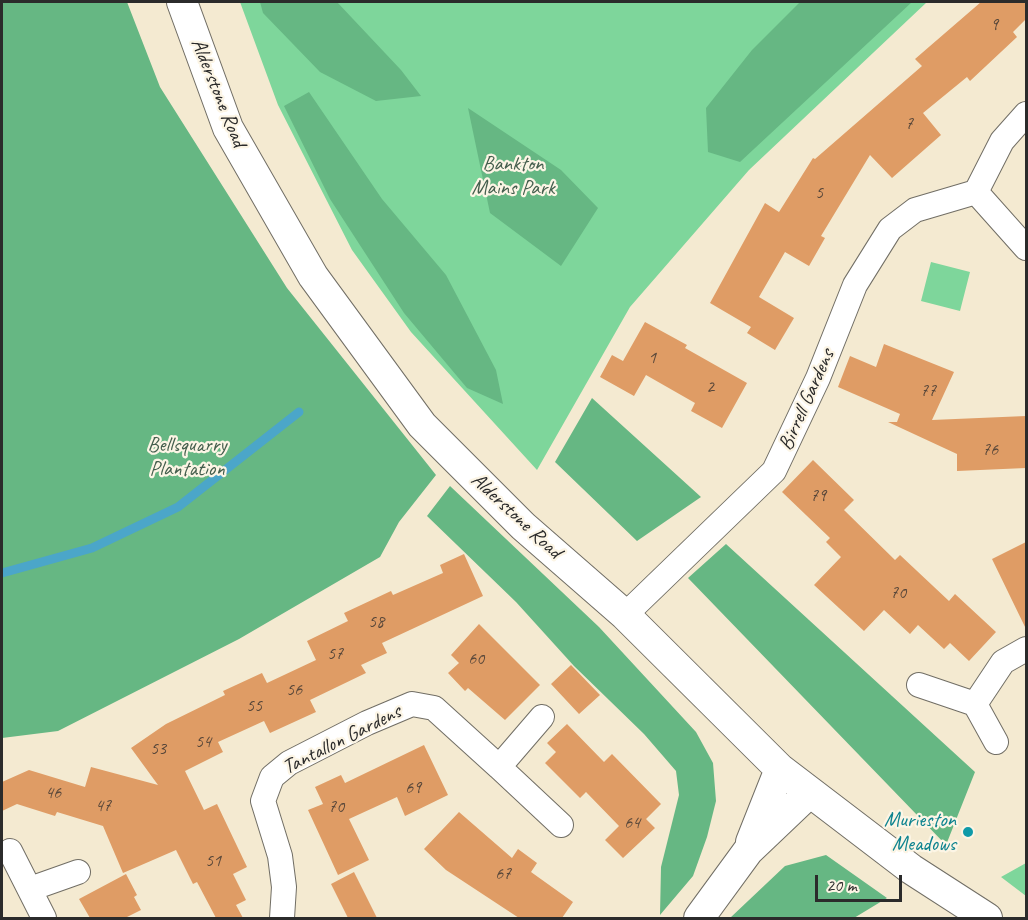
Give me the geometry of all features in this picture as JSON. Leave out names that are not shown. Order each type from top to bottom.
[{"type":"street","name":"Alderstone Road","points":[[182,2],[228,128],[313,276],[422,425],[523,526],[626,615],[780,770],[808,794],[911,869],[987,918]]},
{"type":"street","points":[[1026,114],[1002,141],[976,192],[1026,248]]},
{"type":"street","name":"Birrell Gardens","points":[[626,615],[774,471],[818,378],[855,285],[890,229],[915,210],[976,192]]},
{"type":"street","points":[[975,704],[1003,662],[1026,649]]},
{"type":"street","points":[[919,686],[975,704],[996,742]]},
{"type":"street","name":"Tantallon Gardens","points":[[282,918],[284,887],[280,856],[264,801],[272,777],[289,763],[367,723],[412,704],[434,708],[561,825]]},
{"type":"street","points":[[499,767],[542,717]]},
{"type":"street","points":[[748,851],[780,770]]},
{"type":"street","points":[[699,918],[748,851],[808,794]]},
{"type":"street","points":[[10,851],[44,918]]},
{"type":"street","points":[[30,889],[78,872]]},
{"type":"green space","name":"Bellsquarry Plantation","points":[[2,2],[127,2],[160,87],[287,288],[436,475],[399,522],[380,557],[239,639],[58,731],[2,738]]},
{"type":"green space","name":"Bankton Mains Park","points":[[240,2],[927,2],[749,170],[630,307],[537,470],[411,332],[352,250],[278,105]]},
{"type":"green space","points":[[260,2],[337,2],[401,70],[421,96],[376,101],[320,72],[263,13]]},
{"type":"green space","points":[[800,2],[912,2],[740,162],[708,152],[706,108],[752,50]]},
{"type":"green space","points":[[309,92],[382,199],[446,275],[496,370],[503,404],[467,388],[404,313],[330,199],[284,106]]},
{"type":"green space","points":[[468,108],[561,170],[598,208],[561,266],[490,213]]},
{"type":"green space","points":[[931,262],[970,272],[960,311],[921,301]]},
{"type":"green space","points":[[592,398],[701,497],[637,541],[555,462]]},
{"type":"green space","points":[[450,486],[599,627],[696,732],[713,763],[716,801],[707,837],[693,876],[660,915],[661,867],[679,795],[676,771],[644,734],[574,666],[516,602],[427,516]]},
{"type":"green space","points":[[726,544],[975,772],[946,845],[688,578]]},
{"type":"green space","points":[[826,855],[887,898],[854,918],[730,918],[785,866]]},
{"type":"green space","points":[[1026,863],[1026,896],[1001,877]]},
{"type":"building","points":[[981,2],[1026,2],[1026,19],[1013,32],[1017,37],[970,81],[967,77],[923,113],[941,135],[892,178],[870,155],[821,236],[825,238],[809,266],[785,252],[759,297],[794,318],[775,350],[747,333],[751,327],[710,303],[765,203],[779,212],[813,158],[815,159],[922,66],[915,59]]},
{"type":"building","points":[[645,322],[687,345],[685,348],[747,383],[722,428],[691,411],[695,403],[646,375],[634,396],[600,377],[612,355],[623,361]]},
{"type":"building","points":[[884,344],[954,372],[932,420],[1026,416],[1026,468],[957,471],[957,454],[888,422],[897,422],[900,414],[838,387],[850,356],[876,367]]},
{"type":"building","points":[[813,460],[854,500],[844,510],[895,560],[900,555],[949,601],[955,594],[996,632],[969,661],[950,643],[944,649],[918,625],[910,634],[884,610],[864,631],[814,585],[841,557],[826,542],[830,538],[782,492]]},
{"type":"building","points":[[1026,542],[1026,629],[992,559]]},
{"type":"building","points":[[464,554],[483,596],[382,643],[387,653],[361,665],[366,673],[310,700],[316,712],[270,733],[264,721],[218,742],[223,752],[185,771],[204,810],[217,804],[247,867],[233,874],[246,900],[236,905],[243,918],[216,918],[197,882],[193,884],[176,850],[123,873],[103,826],[57,812],[55,816],[17,804],[2,811],[2,782],[29,770],[85,787],[91,767],[158,785],[131,748],[166,724],[225,695],[223,691],[262,673],[267,683],[316,660],[307,641],[348,621],[344,613],[391,591],[393,595],[443,573],[440,565]]},
{"type":"building","points":[[479,624],[540,685],[505,720],[468,688],[465,691],[448,673],[459,663],[451,655]]},
{"type":"building","points":[[571,665],[600,695],[579,714],[551,684]]},
{"type":"building","points":[[567,724],[604,762],[612,754],[661,804],[646,819],[655,828],[623,858],[605,840],[619,826],[586,792],[580,798],[545,763],[556,752],[547,743]]},
{"type":"building","points":[[424,745],[448,795],[405,816],[397,797],[349,819],[369,860],[338,875],[308,810],[323,804],[315,787],[341,775],[345,783]]},
{"type":"building","points":[[459,812],[512,858],[518,849],[537,863],[531,872],[573,902],[562,918],[519,918],[446,870],[424,849]]},
{"type":"building","points":[[354,872],[377,918],[348,918],[331,884]]},
{"type":"building","points":[[126,874],[137,895],[134,897],[141,910],[125,918],[90,918],[79,899]]},
{"type":"waterway","points":[[2,573],[92,548],[178,507],[299,412]]},
{"type":"place","name":"Murieston Meadows","points":[[968,832]]}]
